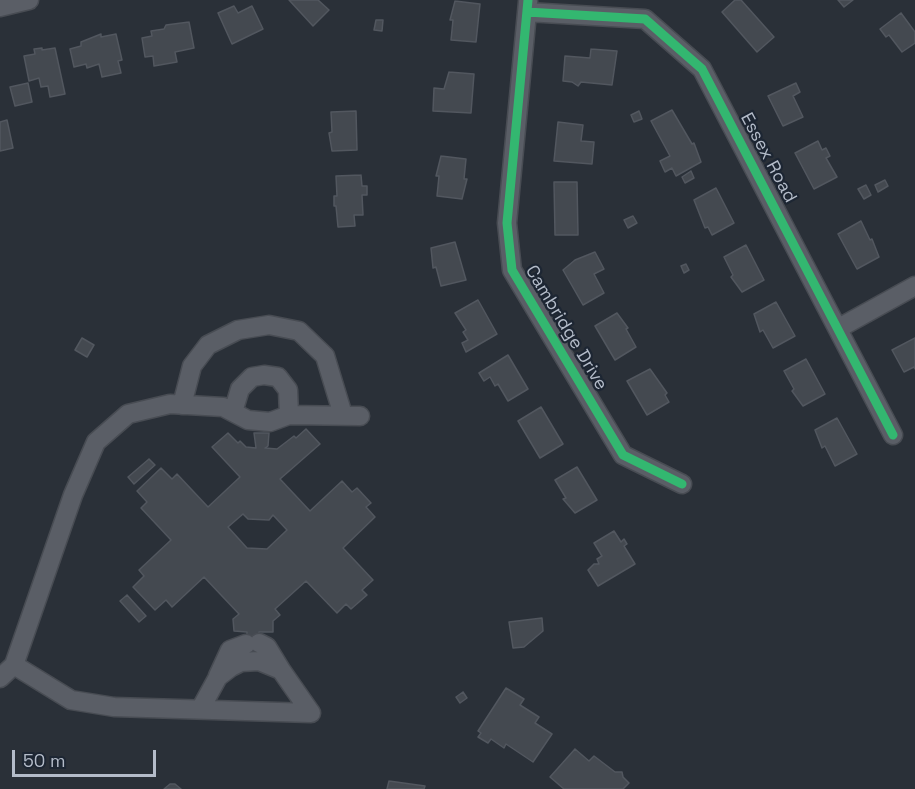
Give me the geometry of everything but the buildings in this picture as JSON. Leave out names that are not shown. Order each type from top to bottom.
[{"type":"street","points":[[0,7],[29,0]]},
{"type":"street","name":"Essex Road","points":[[527,6],[645,19],[702,69],[894,435]]},
{"type":"street","name":"Cambridge Drive","points":[[527,6],[507,223],[512,270],[623,455],[682,484]]},
{"type":"street","points":[[839,328],[915,286]]},
{"type":"street","points":[[0,678],[14,665],[73,495],[96,442],[128,414],[170,404],[182,405],[223,407],[248,420],[270,422],[289,415],[351,415],[326,356],[299,331],[269,325],[238,330],[208,345],[192,366],[182,405]]},
{"type":"street","points":[[233,412],[240,389],[252,377],[264,375],[278,377],[288,390],[289,415]]},
{"type":"street","points":[[14,665],[71,700],[114,707],[311,713],[267,647],[252,643],[230,650],[201,708]]},
{"type":"street","points":[[218,677],[241,662],[259,661],[281,670]]},
{"type":"cycle path","points":[[528,0],[507,223],[512,270],[623,455],[682,484]]},
{"type":"cycle path","points":[[527,12],[645,19],[702,69],[893,435]]}]
